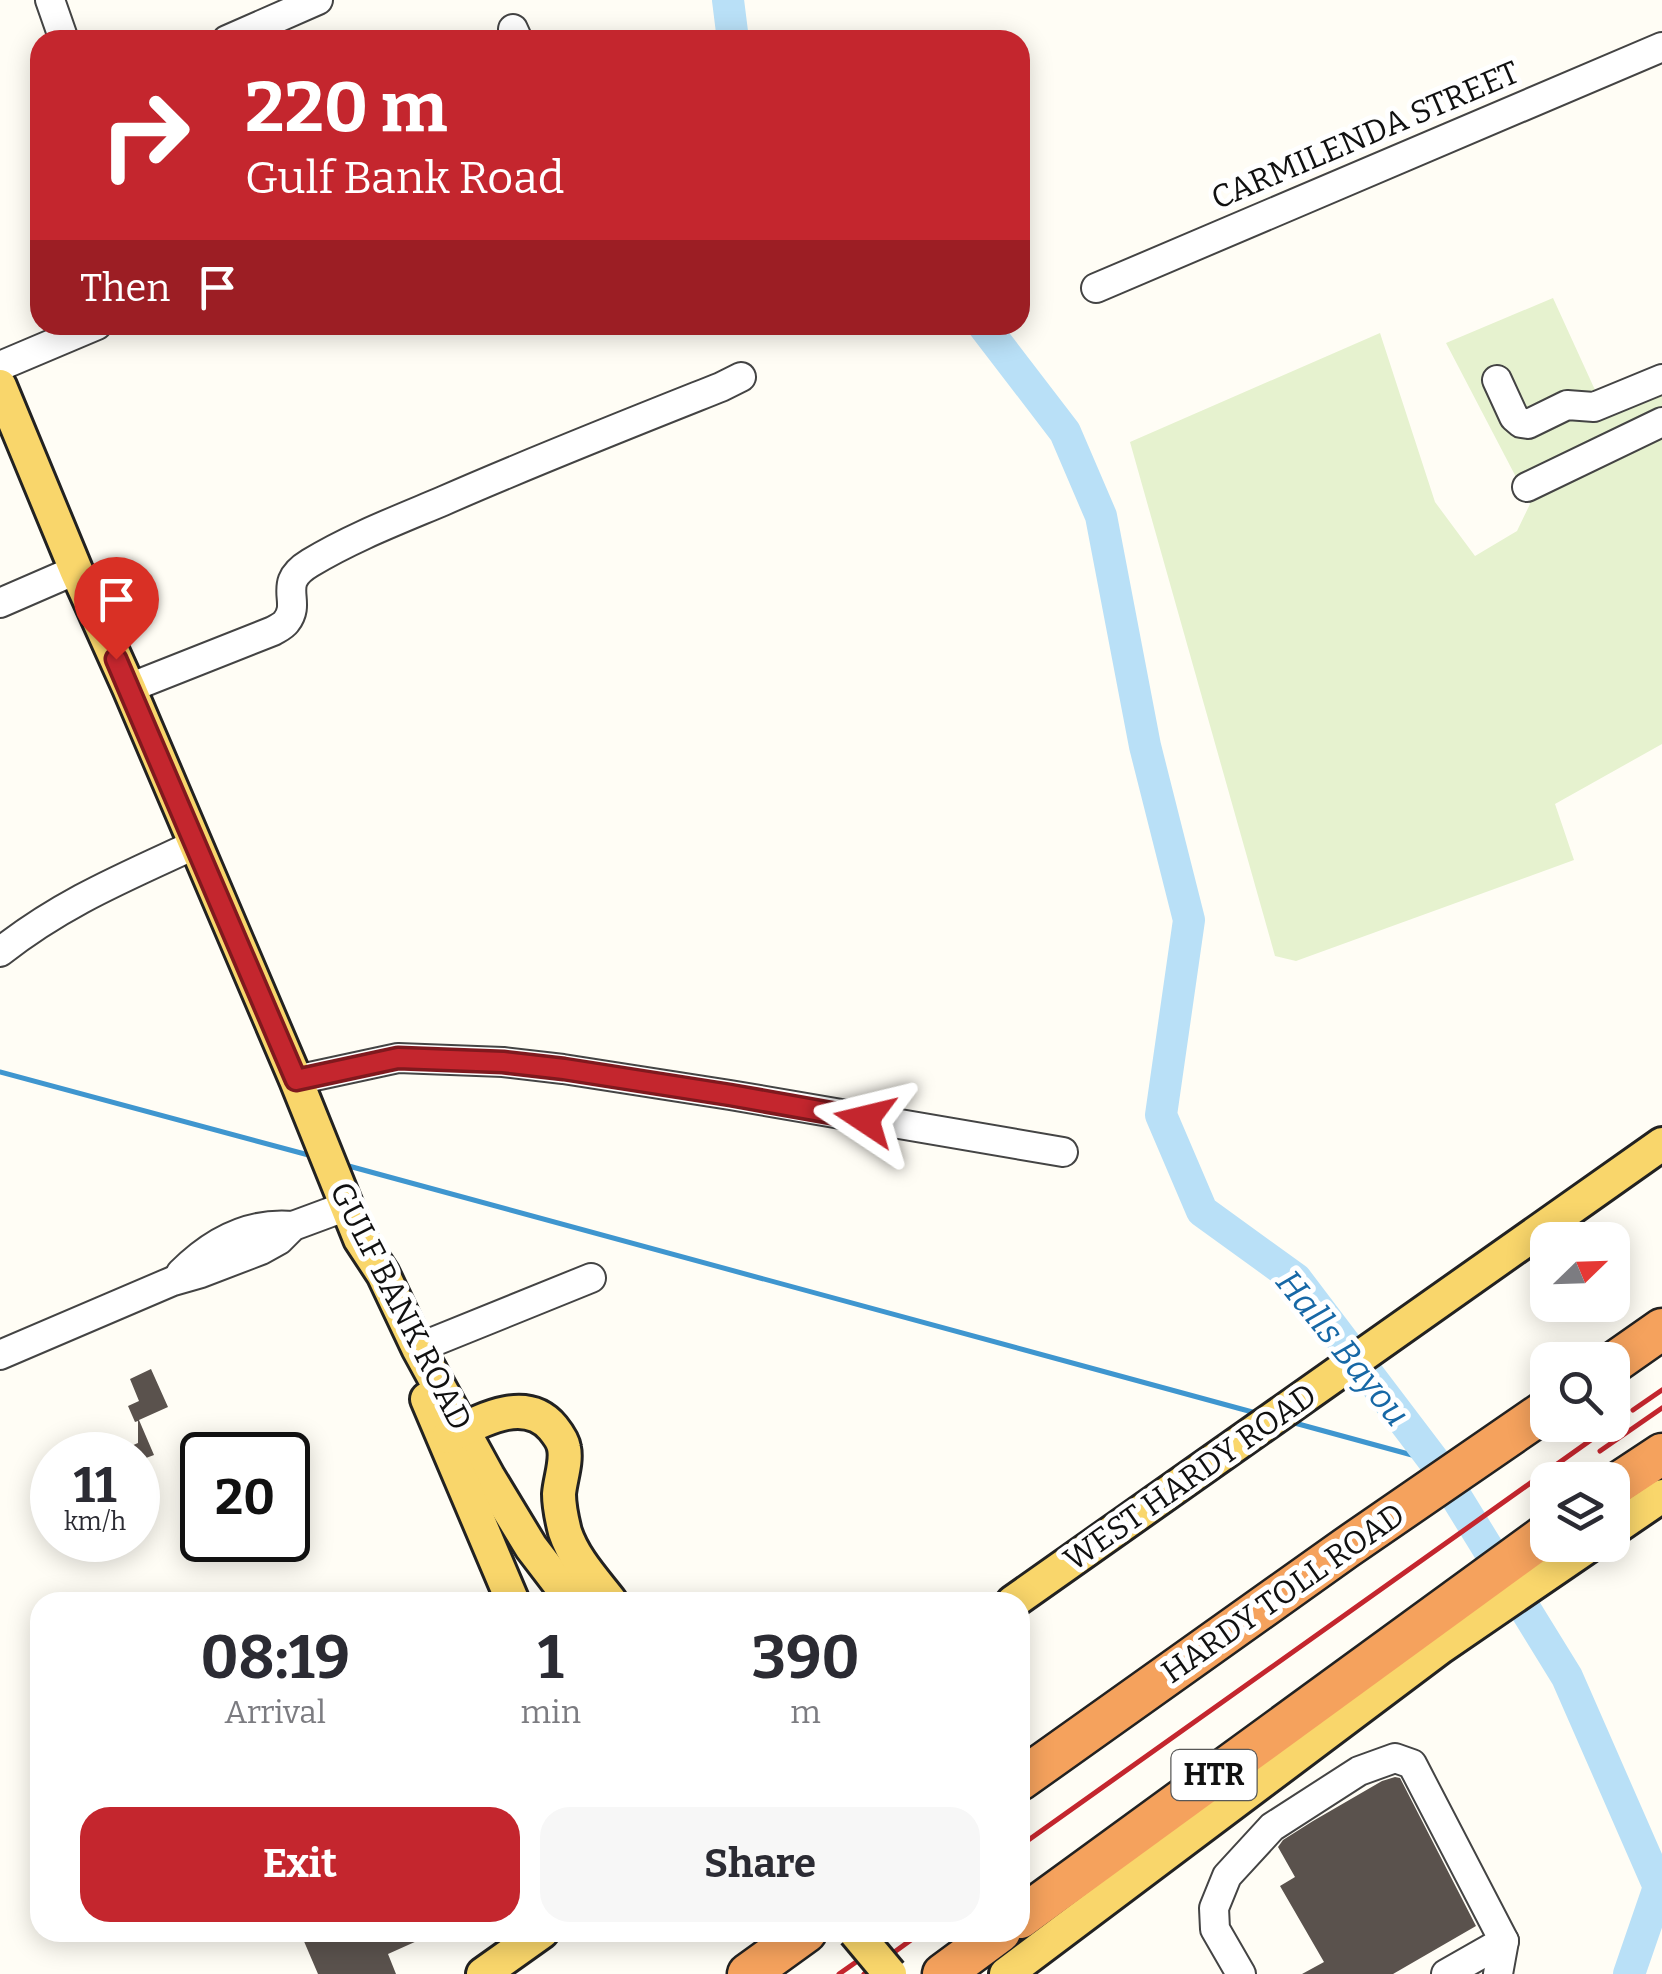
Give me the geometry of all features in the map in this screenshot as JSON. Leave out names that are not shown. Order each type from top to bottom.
[{"type":"highway","points":[[1630,1351],[1662,1329]]},
{"type":"highway","name":"HARDY TOLL ROAD","points":[[1030,1773],[1530,1421]]},
{"type":"highway","points":[[1630,1476],[1662,1454]]},
{"type":"highway","name":"HTR","points":[[1030,1911],[1425,1640],[1530,1549]]},
{"type":"highway","points":[[748,1974],[792,1942]]},
{"type":"highway","points":[[943,1974],[1018,1960]]},
{"type":"main road","name":"GULF BANK ROAD","points":[[0,386],[10,441],[76,570],[129,688],[360,1239],[383,1274],[454,1434],[488,1476],[566,1592]]},
{"type":"main road","name":"WEST HARDY ROAD","points":[[1027,1592],[1662,1144]]},
{"type":"main road","points":[[360,1239],[454,1434],[509,1592]]},
{"type":"main road","points":[[454,1434],[492,1416],[520,1411],[548,1421],[564,1449],[559,1497],[566,1534],[574,1554],[603,1592]]},
{"type":"main road","points":[[1630,1518],[1662,1496]]},
{"type":"main road","points":[[1018,1960],[1268,1778],[1425,1640],[1560,1562]]},
{"type":"main road","points":[[483,1974],[528,1942]]},
{"type":"main road","points":[[863,1942],[890,1974]]},
{"type":"street","points":[[50,0],[60,30]]},
{"type":"street","points":[[249,30],[318,0]]},
{"type":"street","name":"CARMILENDA STREET","points":[[1096,288],[1662,47]]},
{"type":"street","points":[[0,366],[73,335]]},
{"type":"street","points":[[129,688],[274,631],[287,622],[292,604],[290,587],[296,572],[312,562],[476,486],[740,377]]},
{"type":"street","points":[[1497,380],[1514,417],[1528,424],[1566,405],[1594,407],[1662,378]]},
{"type":"street","points":[[1527,487],[1662,422]]},
{"type":"street","points":[[0,603],[76,570]]},
{"type":"street","points":[[0,952],[69,904],[194,845]]},
{"type":"street","points":[[301,1094],[398,1058],[503,1062],[730,1095],[1063,1152]]},
{"type":"street","points":[[0,1354],[173,1281],[196,1258],[220,1242],[254,1227],[293,1226],[344,1198]]},
{"type":"street","points":[[418,1348],[591,1278]]},
{"type":"street","points":[[1241,1974],[1215,1928],[1214,1908],[1227,1876],[1272,1826],[1371,1765],[1395,1758],[1412,1764],[1504,1942],[1498,1974]]},
{"type":"street","points":[[1268,1778],[1294,1813]]},
{"type":"street","points":[[1230,1806],[1256,1843]]},
{"type":"street","points":[[1446,1974],[1504,1942]]},
{"type":"green space","points":[[1553,298],[1595,390],[1662,363],[1662,744],[1555,804],[1574,860],[1296,961],[1275,956],[1130,442],[1380,333],[1435,502],[1475,556],[1517,531],[1530,504],[1446,343]]},
{"type":"building","points":[[151,1369],[168,1407],[139,1420],[144,1432],[138,1432],[138,1421],[135,1422],[128,1406],[139,1401],[130,1379]]},
{"type":"building","points":[[1395,1777],[1400,1778],[1476,1926],[1393,1974],[1302,1974],[1324,1962],[1280,1886],[1295,1877],[1278,1847],[1313,1821]]},
{"type":"building","points":[[304,1942],[415,1942],[388,1954],[396,1974],[318,1974]]},
{"type":"waterway","name":"Halls Bayou","points":[[728,0],[732,30]]},
{"type":"waterway","name":"Halls Bayou","points":[[991,335],[1065,432],[1101,516],[1145,746],[1189,920],[1161,1115],[1202,1211],[1296,1279],[1434,1461],[1567,1677],[1659,1887],[1629,1974]]},
{"type":"waterway","points":[[0,1072],[316,1157]]},
{"type":"waterway","points":[[345,1165],[1256,1413]]},
{"type":"waterway","points":[[1291,1422],[1434,1461]]},
{"type":"railway","points":[[1633,1410],[1662,1390]]},
{"type":"railway","points":[[1600,1451],[1662,1408]]},
{"type":"railway","points":[[1030,1839],[1588,1442]]},
{"type":"railway","points":[[864,1974],[908,1942]]},
{"type":"railway","points":[[839,1974],[876,1948]]},
{"type":"route","points":[[116,659],[296,1080],[398,1058],[503,1062],[865,1119]]}]
